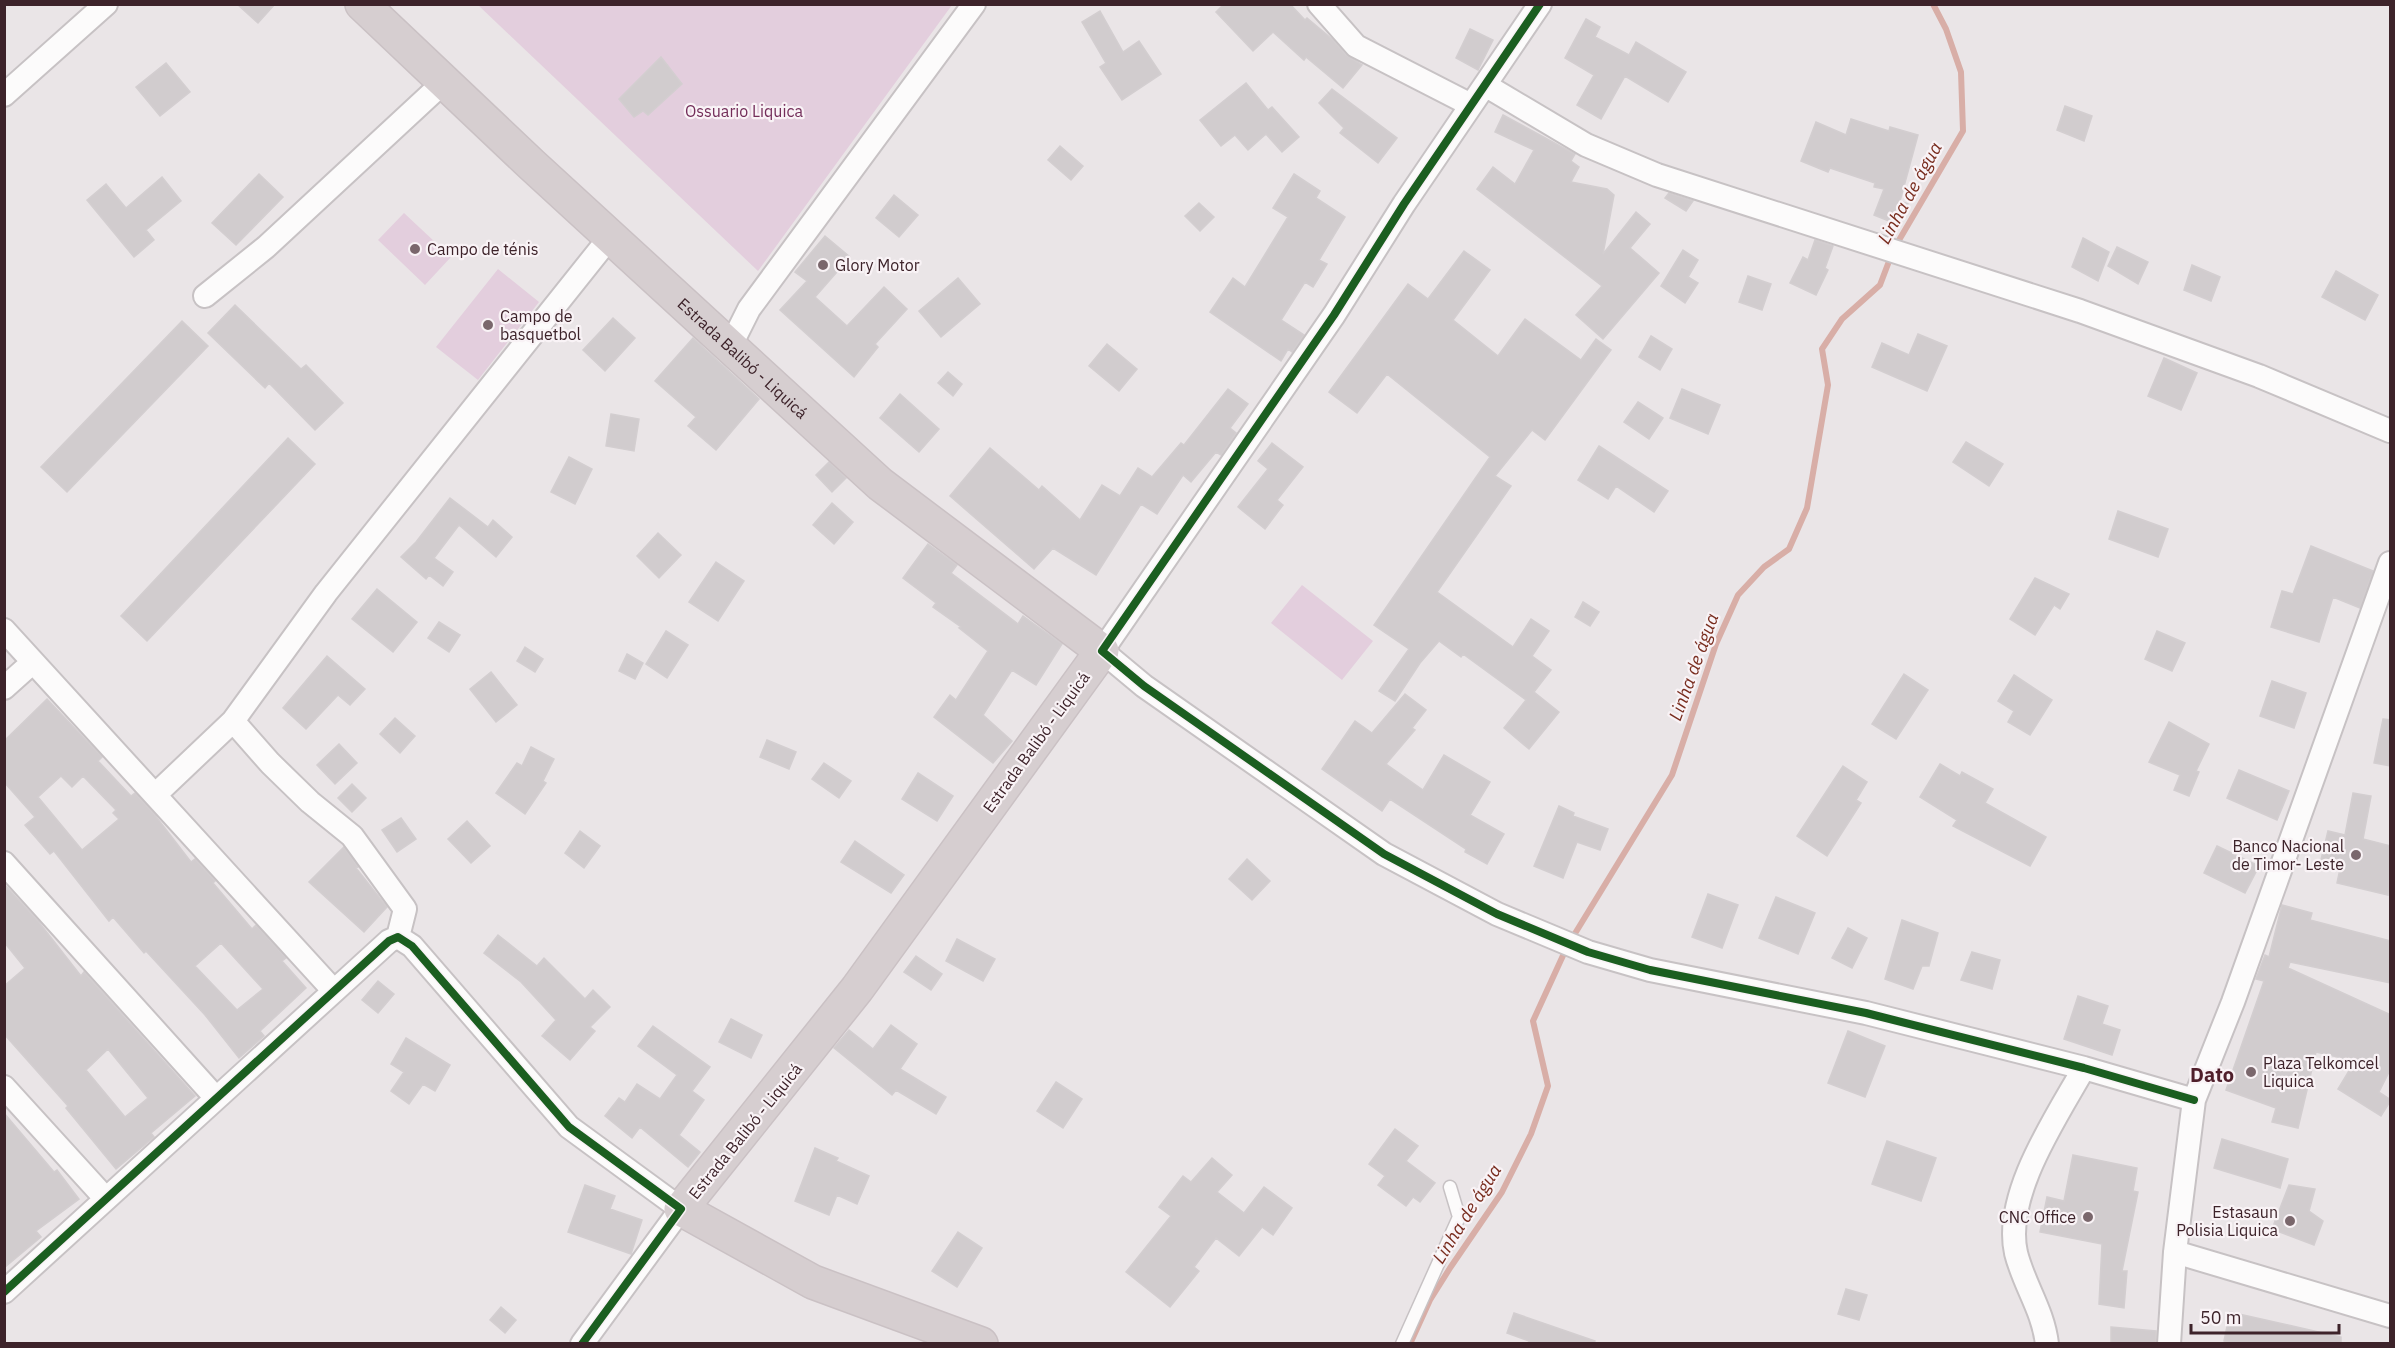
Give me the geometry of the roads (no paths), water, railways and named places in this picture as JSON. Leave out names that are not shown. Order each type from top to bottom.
[{"type":"main road","name":"Estrada Balibó - Liquicá","points":[[362,4],[610,237],[880,484],[1102,651],[857,989],[681,1209],[813,1282],[981,1344]]},
{"type":"street","points":[[4,95],[106,4]]},
{"type":"street","points":[[730,347],[749,309],[974,4]]},
{"type":"street","points":[[1318,4],[1356,46],[1471,105]]},
{"type":"street","points":[[1540,4],[1334,315],[1102,651],[1144,686],[1384,854],[1497,914],[1588,951],[1650,970],[1866,1013],[2084,1068],[2194,1100]]},
{"type":"street","points":[[205,297],[266,247],[444,82]]},
{"type":"street","points":[[1485,85],[1586,145],[1657,175],[2080,311],[2259,376],[2391,431]]},
{"type":"street","points":[[155,795],[233,721],[326,593],[610,237]]},
{"type":"street","points":[[2169,1344],[2175,1252],[2194,1100],[2233,1002],[2391,563]]},
{"type":"street","points":[[4,630],[334,991]]},
{"type":"street","points":[[4,688],[33,662]]},
{"type":"street","points":[[233,721],[278,771],[352,836],[405,909],[398,937]]},
{"type":"street","points":[[4,862],[216,1098]]},
{"type":"street","points":[[398,937],[412,946],[569,1127],[681,1209],[582,1344]]},
{"type":"street","points":[[4,1292],[389,941],[398,937]]},
{"type":"street","points":[[2047,1344],[2045,1323],[2017,1255],[2013,1231],[2017,1204],[2025,1182],[2084,1068]]},
{"type":"street","points":[[4,1087],[106,1199]]},
{"type":"street","points":[[2175,1252],[2391,1316]]},
{"type":"lane","points":[[1402,1344],[1459,1217],[1450,1187]]},
{"type":"waterway","name":"Linha de água","points":[[1895,247],[1963,131],[1961,72],[1946,29],[1933,4]]},
{"type":"waterway","name":"Linha de água","points":[[1571,940],[1672,775],[1716,644],[1738,595],[1764,567],[1789,549],[1807,508],[1828,385],[1822,349],[1842,319],[1880,285],[1891,256]]},
{"type":"waterway","name":"Linha de água","points":[[1410,1344],[1430,1300],[1502,1192],[1531,1134],[1548,1086],[1533,1021],[1566,949]]},
{"type":"place","name":"Campo de ténis","points":[[415,249]]},
{"type":"place","name":"Glory Motor","points":[[823,265]]},
{"type":"place","name":"Campo de basquetbol","points":[[488,325]]},
{"type":"place","name":"Banco Nacional de Timor- Leste","points":[[2356,855]]},
{"type":"place","name":"Plaza Telkomcel Liquica","points":[[2251,1072]]},
{"type":"place","name":"CNC Office","points":[[2088,1217]]},
{"type":"place","name":"Estasaun Polisia Liquica","points":[[2290,1221]]},
{"type":"district","name":"Dato","points":[[2212,1075]]},
{"type":"park label","name":"Ossuario Liquica","points":[[744,111]]}]
